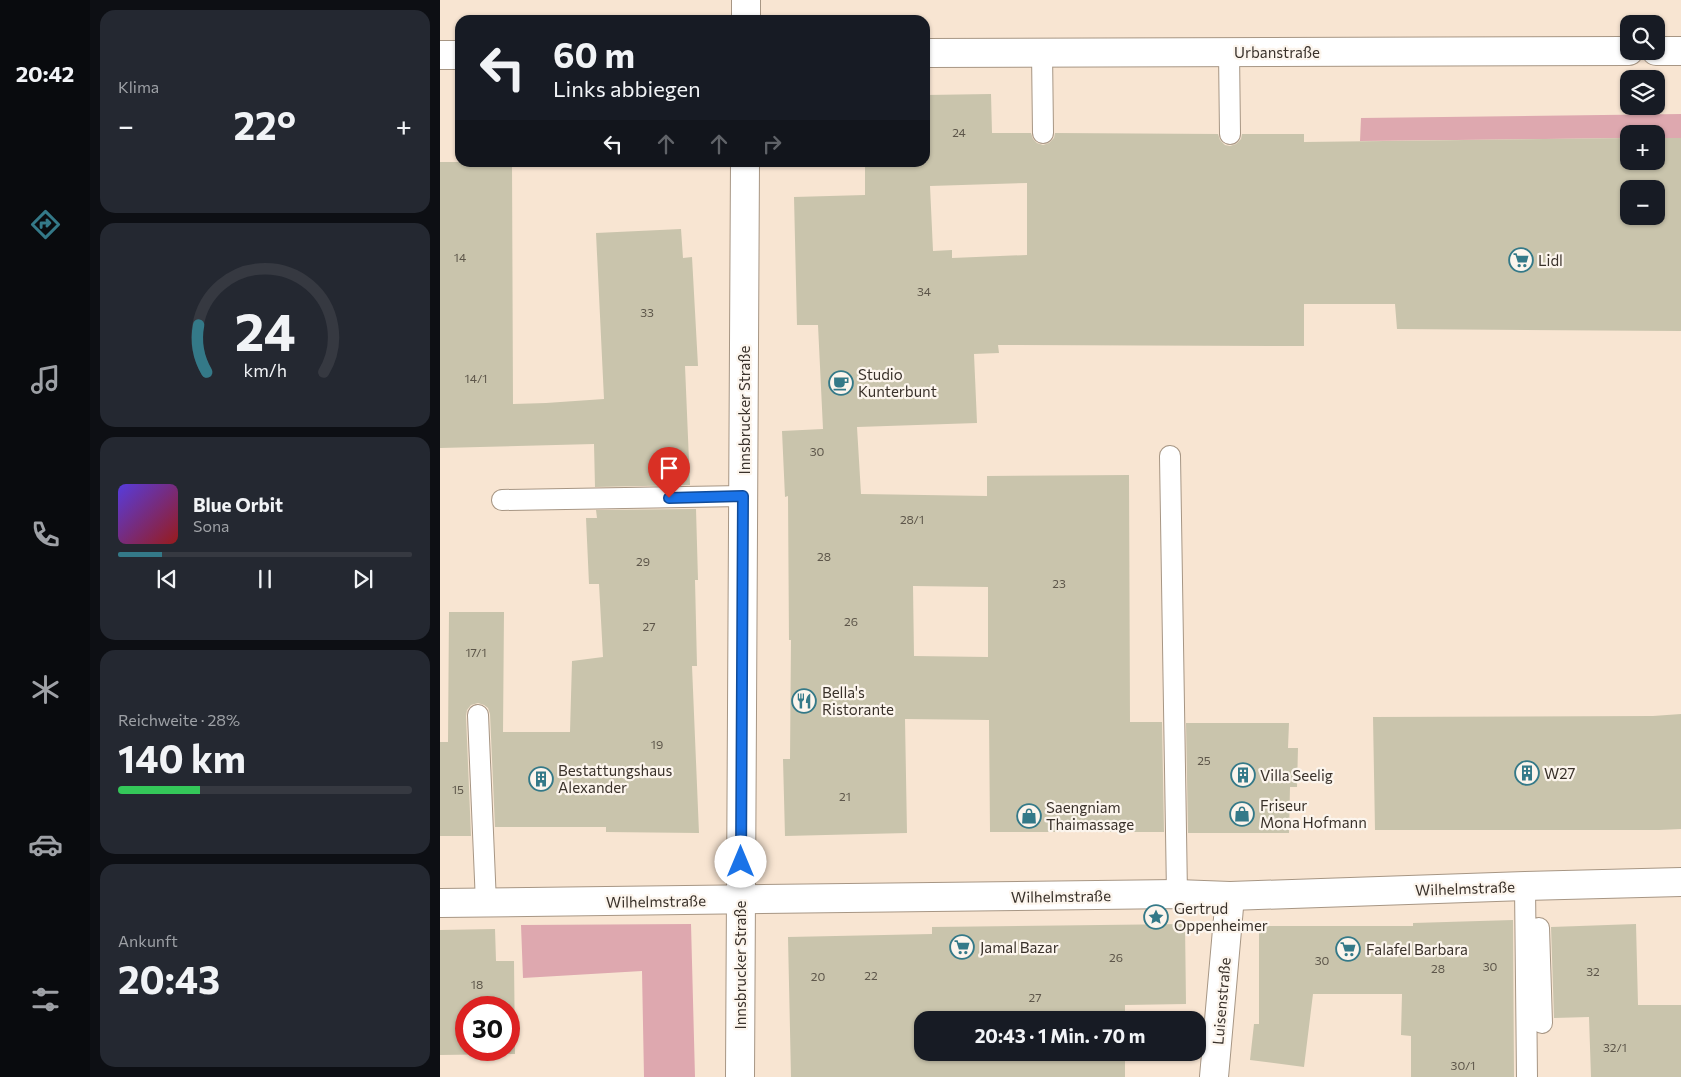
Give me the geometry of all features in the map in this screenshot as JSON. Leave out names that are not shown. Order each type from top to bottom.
[{"type":"main road","points":[[746,0],[746,15]]},
{"type":"main road","name":"Urbanstraße","points":[[930,53],[1620,51]]},
{"type":"main road","points":[[1665,51],[1681,51]]},
{"type":"main road","points":[[440,55],[455,55]]},
{"type":"main road","name":"Innsbrucker Straße","points":[[740,1077],[745,167]]},
{"type":"main road","name":"Wilhelmstraße","points":[[440,903],[1177,894],[1230,896],[1681,882]]},
{"type":"main road","name":"Luisenstraße","points":[[1214,1077],[1230,896]]},
{"type":"lane","points":[[1042,52],[1043,133]]},
{"type":"lane","points":[[1230,52],[1230,134]]},
{"type":"lane","points":[[1170,456],[1177,894]]},
{"type":"lane","points":[[502,500],[743,496]]},
{"type":"lane","points":[[478,715],[486,903]]},
{"type":"lane","points":[[1532,886],[1542,1023]]},
{"type":"lane","points":[[1527,1077],[1532,886]]},
{"type":"shaded area","points":[[1681,114],[1681,138],[1665,138],[1665,125],[1620,125],[1620,138],[1360,141],[1361,118]]},
{"type":"shaded area","points":[[691,924],[695,1077],[644,1077],[642,971],[523,978],[521,925]]},
{"type":"building","points":[[991,94],[992,133],[1031,133],[1037,143],[1043,145],[1049,143],[1054,138],[1055,133],[1218,134],[1220,140],[1225,145],[1230,146],[1236,144],[1241,139],[1242,134],[1304,134],[1304,142],[1620,138],[1620,170],[1665,170],[1665,138],[1681,138],[1681,331],[1397,329],[1395,304],[1304,304],[1304,346],[998,345],[999,353],[974,354],[977,423],[857,427],[861,494],[987,496],[987,476],[1129,475],[1130,722],[1162,722],[1164,832],[990,832],[989,720],[905,719],[907,833],[785,836],[783,759],[790,759],[791,640],[789,640],[788,496],[785,497],[782,431],[823,429],[818,325],[797,325],[794,197],[865,195],[865,167],[930,167],[930,95]],"holes":[[[1027,183],[1027,255],[952,258],[952,250],[933,251],[930,186]],[[913,586],[988,587],[988,657],[914,656]]]},
{"type":"building","points":[[440,162],[455,162],[455,167],[512,167],[513,404],[604,399],[596,233],[681,229],[683,258],[692,257],[698,366],[685,366],[690,485],[595,487],[594,444],[440,448]]},
{"type":"building","points":[[696,509],[698,580],[695,580],[697,666],[692,666],[699,833],[606,832],[606,827],[495,827],[490,714],[488,708],[478,703],[471,705],[467,710],[466,716],[471,836],[440,836],[440,742],[448,742],[449,612],[504,612],[503,732],[570,732],[572,661],[603,657],[599,584],[589,584],[586,518],[597,518],[596,510]]},
{"type":"building","name":"W27","points":[[1681,714],[1681,829],[1375,830],[1373,717],[1653,716]]},
{"type":"building","name":"Villa Seelig","points":[[1186,723],[1289,723],[1288,748],[1298,748],[1297,787],[1290,787],[1289,833],[1188,833]]},
{"type":"building","points":[[1513,920],[1514,1077],[1411,1077],[1411,1036],[1401,1035],[1402,994],[1313,994],[1304,1067],[1250,1060],[1254,1024],[1259,1024],[1259,926],[1413,926],[1413,923]]},
{"type":"building","points":[[1185,924],[1186,1004],[1125,1005],[1125,1011],[914,1011],[914,1061],[1125,1061],[1125,1077],[791,1077],[788,937],[932,934],[932,927]]},
{"type":"building","points":[[1636,924],[1638,1005],[1681,1005],[1681,1077],[1591,1077],[1589,1017],[1554,1018],[1551,927]]},
{"type":"building","points":[[495,929],[496,961],[514,961],[514,996],[455,996],[455,1055],[440,1055],[440,930]]},
{"type":"place","name":"Lidl","points":[[1521,260]]},
{"type":"place","name":"Studio Kunterbunt","points":[[841,383]]},
{"type":"place","name":"Bella's Ristorante","points":[[804,701]]},
{"type":"place","name":"W27","points":[[1527,773]]},
{"type":"place","name":"Villa Seelig","points":[[1243,775]]},
{"type":"place","name":"Bestattungshaus Alexander","points":[[541,779]]},
{"type":"place","name":"Friseur Mona Hofmann","points":[[1242,814]]},
{"type":"place","name":"Saengniam Thaimassage","points":[[1029,816]]},
{"type":"place","name":"Gertrud Oppenheimer","points":[[1156,917]]},
{"type":"place","name":"Jamal Bazar","points":[[962,947]]},
{"type":"place","name":"Falafel Barbara","points":[[1348,949]]},
{"type":"route","points":[[669,498],[743,496],[741,862]]}]
